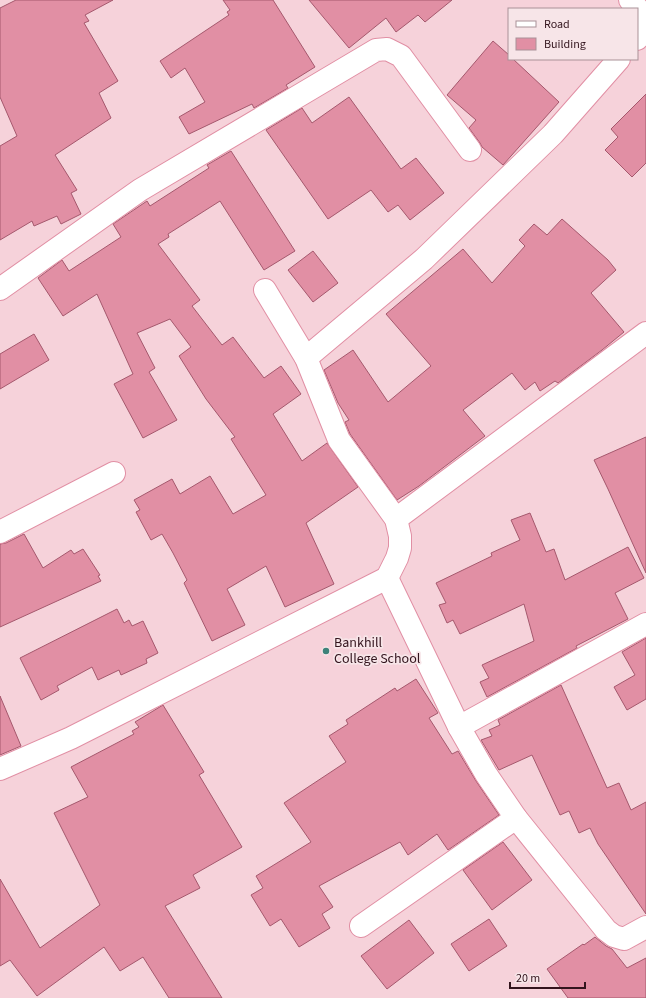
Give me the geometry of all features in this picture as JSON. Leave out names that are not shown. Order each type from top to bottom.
[{"type":"street","points":[[630,0],[637,8]]},
{"type":"street","points":[[638,9],[646,18]]},
{"type":"street","points":[[638,38],[646,29]]},
{"type":"street","points":[[0,289],[140,190],[376,50],[387,49],[401,56],[470,150]]},
{"type":"street","points":[[306,358],[424,258],[552,134],[618,60]]},
{"type":"street","points":[[0,770],[71,738],[388,578],[400,548],[400,536],[396,519],[339,440],[306,358],[265,290]]},
{"type":"street","points":[[396,519],[646,333]]},
{"type":"street","points":[[0,532],[114,473]]},
{"type":"street","points":[[388,578],[459,726],[486,774],[516,818],[606,930],[614,936],[624,939],[646,927]]},
{"type":"street","points":[[459,726],[646,624]]},
{"type":"street","points":[[361,926],[516,818]]},
{"type":"building","points":[[16,0],[113,0],[85,15],[89,21],[84,23],[118,81],[99,93],[111,118],[55,155],[77,190],[71,193],[81,214],[61,224],[57,216],[34,226],[32,221],[0,240],[0,146],[17,136],[0,97],[0,8]]},
{"type":"building","points":[[223,0],[273,0],[315,67],[286,85],[288,88],[254,108],[252,104],[189,134],[179,117],[205,102],[185,68],[171,78],[160,61],[229,15],[227,12],[230,10]]},
{"type":"building","points":[[309,0],[452,0],[425,22],[418,15],[396,32],[386,18],[349,48]]},
{"type":"building","points":[[493,41],[508,54],[508,60],[514,60],[559,102],[503,165],[482,147],[469,128],[476,120],[447,95]]},
{"type":"building","points":[[646,94],[646,163],[632,177],[605,150],[618,137],[611,129]]},
{"type":"building","points":[[349,97],[401,169],[416,158],[444,193],[410,220],[398,205],[388,212],[371,190],[328,219],[266,130],[302,108],[312,123]]},
{"type":"building","points":[[231,151],[295,251],[264,270],[220,201],[168,234],[169,237],[158,244],[200,300],[192,306],[222,345],[233,337],[264,378],[281,366],[301,394],[273,414],[302,461],[327,443],[358,487],[306,523],[334,584],[285,607],[266,566],[227,589],[245,625],[212,641],[184,583],[187,580],[173,553],[162,534],[151,540],[136,512],[140,510],[134,500],[172,479],[180,494],[210,476],[233,514],[266,495],[231,439],[235,437],[206,399],[179,356],[191,347],[170,319],[137,333],[155,368],[149,372],[177,420],[143,438],[114,384],[133,374],[97,294],[63,316],[38,278],[62,260],[69,271],[121,237],[113,224],[147,201],[150,206],[209,168],[207,165]]},
{"type":"building","points":[[562,219],[608,260],[616,270],[591,293],[624,332],[558,383],[555,381],[540,391],[535,382],[525,390],[512,373],[463,410],[485,436],[419,486],[397,500],[350,434],[345,422],[349,420],[338,403],[324,370],[353,350],[388,402],[431,366],[386,314],[463,249],[492,283],[525,246],[519,240],[534,224],[547,235]]},
{"type":"building","points":[[313,251],[338,283],[313,302],[288,270]]},
{"type":"building","points":[[34,334],[49,360],[0,389],[0,354]]},
{"type":"building","points":[[646,437],[646,573],[594,460]]},
{"type":"building","points":[[530,513],[546,552],[554,549],[565,580],[628,547],[644,578],[615,593],[628,619],[576,646],[577,648],[487,697],[480,682],[489,678],[482,665],[534,641],[524,604],[460,634],[453,620],[447,623],[439,605],[446,603],[436,583],[492,556],[491,553],[520,540],[511,520]]},
{"type":"building","points":[[24,534],[43,568],[71,550],[74,554],[83,549],[100,575],[98,576],[101,581],[0,627],[0,544],[6,543]]},
{"type":"building","points":[[117,609],[124,623],[129,620],[132,626],[143,621],[158,653],[146,659],[147,663],[121,675],[119,670],[98,680],[92,667],[57,686],[59,690],[41,700],[20,658]]},
{"type":"building","points":[[646,638],[646,699],[627,710],[614,687],[635,675],[622,652]]},
{"type":"building","points":[[416,679],[438,713],[429,718],[452,754],[458,751],[499,815],[448,850],[437,834],[408,855],[400,842],[319,886],[333,907],[322,914],[330,928],[299,947],[281,919],[270,926],[251,895],[263,888],[256,876],[311,842],[284,803],[346,762],[329,736],[348,724],[346,720],[395,688],[397,691]]},
{"type":"building","points":[[561,685],[607,788],[619,783],[631,810],[646,802],[646,914],[598,844],[590,828],[579,833],[569,811],[560,815],[532,755],[499,770],[481,740],[492,736],[489,730],[500,725],[498,720]]},
{"type":"building","points":[[0,696],[21,746],[0,755]]},
{"type":"building","points":[[163,705],[204,772],[199,775],[242,847],[193,875],[200,888],[165,906],[222,998],[169,998],[143,957],[120,971],[104,947],[37,996],[10,960],[0,966],[0,879],[40,948],[100,905],[54,813],[88,797],[71,767],[134,734],[132,731],[139,727],[135,722]]},
{"type":"building","points":[[503,842],[532,880],[492,910],[463,870]]},
{"type":"building","points":[[489,919],[507,946],[469,971],[451,944]]},
{"type":"building","points":[[409,920],[434,953],[387,989],[361,956]]},
{"type":"building","points":[[595,937],[612,949],[627,968],[646,958],[646,998],[568,998],[547,969]]},
{"type":"place","name":"Bankhill College School","points":[[326,651]]}]
